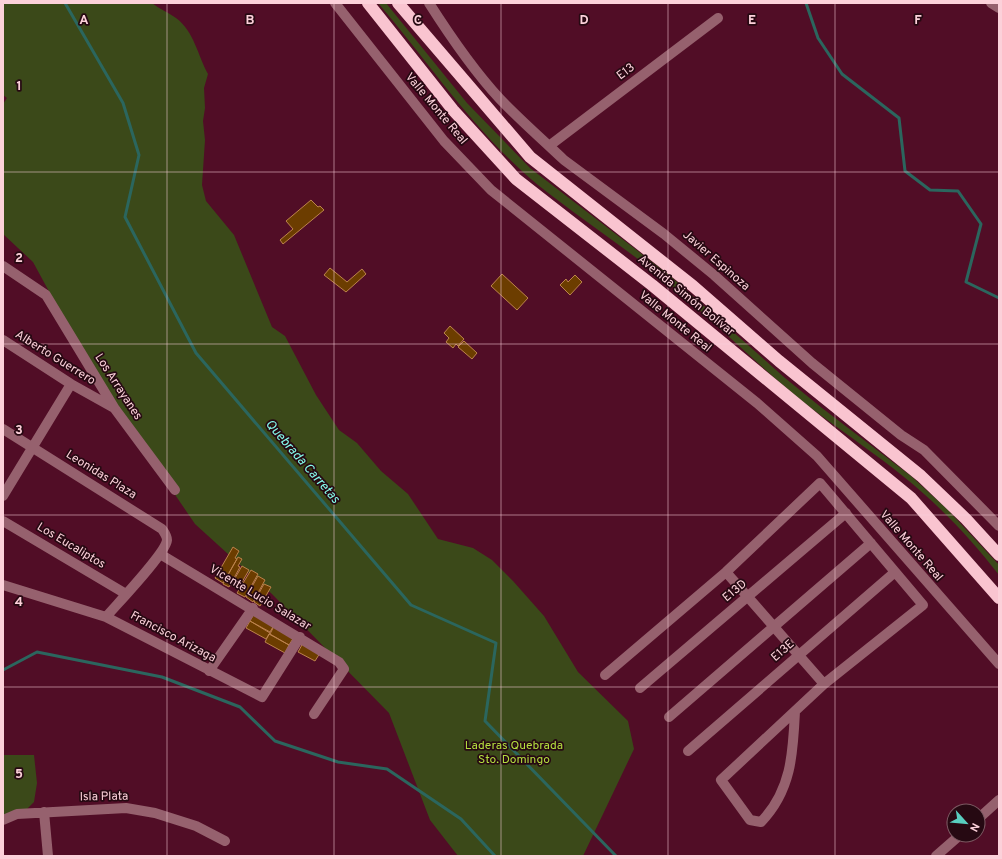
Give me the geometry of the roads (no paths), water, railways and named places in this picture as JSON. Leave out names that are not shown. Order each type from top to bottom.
[{"type":"highway","name":"Avenida Simón Bolívar","points":[[368,3],[453,110],[516,179],[652,285],[911,498],[999,598]]},
{"type":"highway","name":"Avenida Simón Bolívar","points":[[398,3],[530,157],[693,286],[779,361],[921,476],[999,555]]},
{"type":"street","name":"Valle Monte Real","points":[[335,3],[444,141],[491,190],[757,403],[817,456],[890,542],[999,664]]},
{"type":"street","name":"Javier Espinoza","points":[[429,3],[452,39],[500,98],[564,160],[664,234],[714,274],[812,363],[901,435],[924,450],[999,526]]},
{"type":"street","points":[[991,3],[999,8]]},
{"type":"street","name":"E13","points":[[549,146],[718,18]]},
{"type":"street","name":"Los Arrayanes","points":[[3,266],[46,295],[114,409],[175,490]]},
{"type":"street","name":"Alberto Guerrero","points":[[3,340],[71,384],[114,409]]},
{"type":"street","points":[[3,496],[71,384]]},
{"type":"street","name":"Leonidas Plaza","points":[[3,429],[162,529],[167,541],[160,554]]},
{"type":"street","points":[[605,675],[726,572],[820,483],[923,605],[824,684],[794,711],[721,780],[750,820],[761,822],[768,815],[786,782],[793,755],[794,711]]},
{"type":"street","name":"E13D","points":[[640,688],[846,513]]},
{"type":"street","name":"Los Eucaliptos","points":[[3,521],[126,594]]},
{"type":"street","points":[[669,717],[872,544],[878,528]]},
{"type":"street","points":[[872,544],[890,542]]},
{"type":"street","points":[[106,616],[160,554]]},
{"type":"street","name":"Vicente Lucio Salazar","points":[[160,554],[253,608],[339,662],[344,669],[314,714]]},
{"type":"street","points":[[726,572],[824,684]]},
{"type":"street","name":"E13E","points":[[688,751],[896,572]]},
{"type":"street","name":"Francisco Arizaga","points":[[3,585],[106,616],[262,697],[300,637]]},
{"type":"street","points":[[210,671],[253,608]]},
{"type":"street","points":[[986,812],[999,800]]},
{"type":"street","name":"Isla Plata","points":[[3,820],[17,814],[126,808],[155,813],[196,826],[225,841]]},
{"type":"street","points":[[44,812],[48,856]]},
{"type":"street","points":[[936,856],[951,843]]},
{"type":"waterway","name":"Quebrada Carretas","points":[[65,3],[123,103],[139,155],[125,217],[196,353],[411,605],[496,643],[485,721],[616,856]]},
{"type":"waterway","points":[[806,3],[818,38],[842,74],[899,118],[905,171],[930,190],[958,191],[981,224],[966,282],[999,298]]},
{"type":"waterway","points":[[3,670],[37,652],[162,677],[240,707],[275,741],[338,762],[387,769],[461,819],[495,856]]},
{"type":"park label","name":"Laderas Quebrada Sto. Domingo","points":[[514,753]]}]
